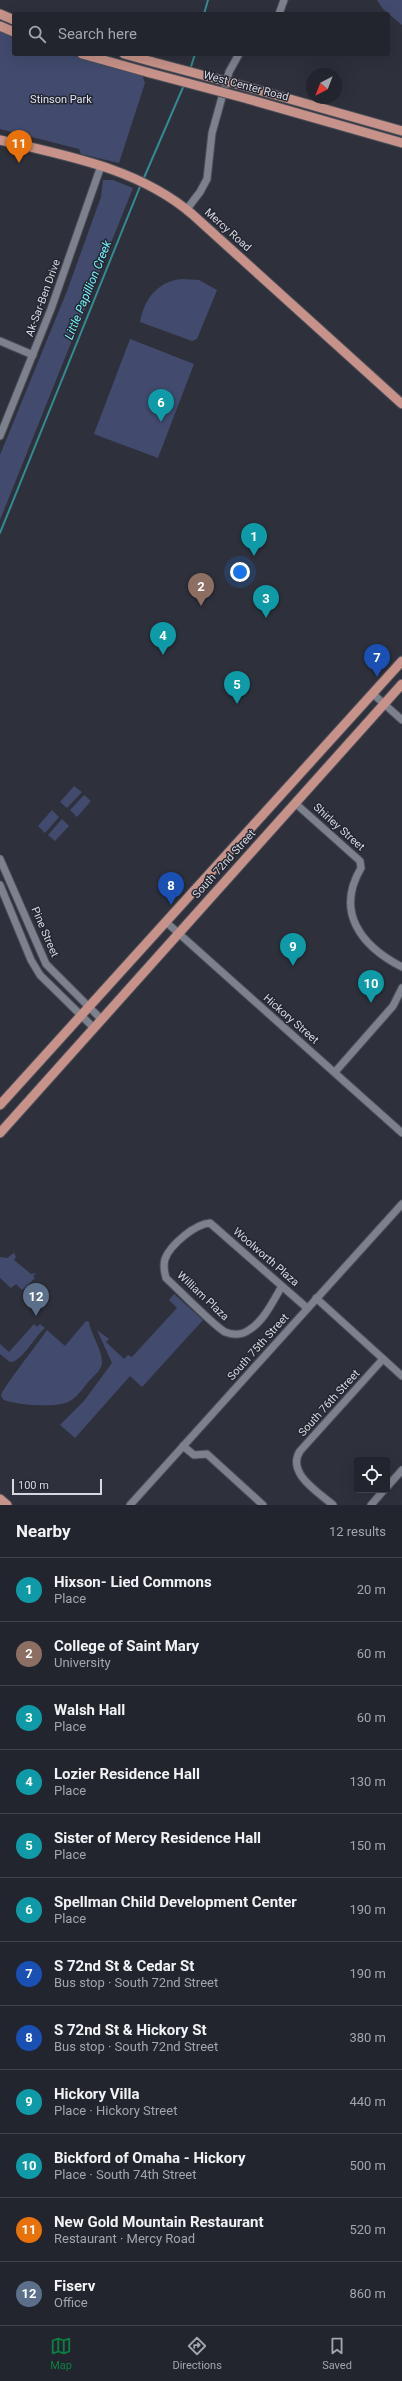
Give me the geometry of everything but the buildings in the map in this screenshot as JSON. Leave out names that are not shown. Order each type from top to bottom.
[{"type":"main road","points":[[0,14],[12,19]]},
{"type":"main road","points":[[0,26],[12,31]]},
{"type":"main road","name":"West Center Road","points":[[89,56],[402,143]]},
{"type":"main road","name":"West Center Road","points":[[131,56],[402,131]]},
{"type":"main road","name":"Mercy Road","points":[[0,140],[101,166],[119,172],[164,192],[186,209],[402,404]]},
{"type":"main road","name":"South 72nd Street","points":[[0,1105],[402,661]]},
{"type":"main road","name":"South 72nd Street","points":[[0,1133],[402,684]]},
{"type":"main road","points":[[0,1499],[6,1505]]},
{"type":"street","points":[[280,12],[284,0]]},
{"type":"street","points":[[186,209],[200,192],[207,179],[212,133],[229,72],[238,56]]},
{"type":"street","name":"Ak-Sar-Ben Drive","points":[[0,436],[33,355],[101,166]]},
{"type":"street","points":[[0,341],[33,355]]},
{"type":"street","points":[[373,694],[402,720]]},
{"type":"street","name":"Shirley Street","points":[[295,803],[360,861],[361,868],[352,886],[350,898],[353,921],[362,935],[378,951],[402,967]]},
{"type":"street","name":"Pine Street","points":[[0,859],[5,867],[44,961],[53,973],[102,1020]]},
{"type":"street","name":"Pine Street","points":[[0,885],[36,968],[46,983],[94,1028]]},
{"type":"street","name":"Hickory Street","points":[[166,922],[402,1133]]},
{"type":"street","points":[[334,1072],[393,1006],[402,988]]},
{"type":"street","name":"South 75th Street","points":[[134,1504],[183,1446],[402,1204]]},
{"type":"street","name":"Woolworth Plaza","points":[[166,1278],[164,1268],[166,1258],[186,1234],[201,1224],[210,1223],[307,1308]]},
{"type":"street","name":"William Plaza","points":[[166,1278],[224,1331],[237,1334],[248,1331],[273,1303],[282,1286]]},
{"type":"street","points":[[316,1298],[402,1376]]},
{"type":"street","name":"South 76th Street","points":[[333,1505],[301,1476],[295,1464],[300,1451],[383,1359]]},
{"type":"street","points":[[183,1446],[194,1455],[207,1454],[263,1505]]},
{"type":"street","points":[[390,1484],[402,1470]]},
{"type":"street","points":[[371,1505],[381,1493]]},
{"type":"green space","points":[[377,0],[402,0],[402,25],[390,15],[390,12],[387,12]]},
{"type":"green space","name":"Stinson Park","points":[[0,30],[12,34],[12,56],[75,56],[142,75],[145,83],[119,163],[81,154],[79,149],[0,129]]},
{"type":"green space","points":[[103,180],[113,180],[133,188],[0,520],[0,455],[67,291],[101,197]]},
{"type":"green space","points":[[173,280],[199,280],[217,290],[197,339],[192,341],[140,322],[145,306],[159,287]]},
{"type":"green space","points":[[130,339],[194,364],[158,458],[94,434]]},
{"type":"green space","points":[[74,786],[82,792],[67,808],[60,802]]},
{"type":"green space","points":[[84,795],[91,801],[77,817],[70,810]]},
{"type":"green space","points":[[52,810],[59,817],[45,833],[38,826]]},
{"type":"green space","points":[[62,819],[69,826],[55,841],[48,835]]},
{"type":"green space","points":[[14,1253],[16,1257],[14,1260],[31,1274],[36,1273],[33,1276],[35,1278],[22,1290],[16,1284],[11,1288],[0,1278],[0,1257],[7,1258]]},
{"type":"green space","points":[[174,1294],[203,1320],[142,1387],[130,1376],[75,1438],[60,1425],[84,1401],[112,1363],[97,1330],[109,1339],[106,1342],[124,1359],[128,1355],[132,1357],[177,1308],[169,1300]]},
{"type":"green space","points":[[86,1321],[89,1322],[101,1353],[102,1363],[98,1372],[77,1395],[68,1402],[54,1405],[27,1404],[4,1400],[1,1396],[3,1392],[47,1330],[65,1346]]},
{"type":"green space","points":[[34,1324],[37,1327],[40,1324],[45,1328],[19,1358],[10,1362],[0,1354],[0,1344],[9,1352]]},
{"type":"waterway","name":"Little Papillion Creek","points":[[205,12],[208,0]]},
{"type":"waterway","name":"Little Papillion Creek","points":[[190,70],[194,56]]},
{"type":"waterway","name":"Little Papillion Creek","points":[[143,180],[184,85]]},
{"type":"waterway","name":"Little Papillion Creek","points":[[0,533],[141,184]]},
{"type":"place","name":"New Gold Mountain Restaurant","points":[[19,163]]},
{"type":"place","name":"Spellman Child Development Center","points":[[161,422]]},
{"type":"place","name":"Hixson- Lied Commons","points":[[254,556]]},
{"type":"place","name":"College of Saint Mary","points":[[201,606]]},
{"type":"place","name":"Walsh Hall","points":[[266,618]]},
{"type":"place","name":"Lozier Residence Hall","points":[[163,655]]},
{"type":"place","name":"S 72nd St & Cedar St","points":[[377,677]]},
{"type":"place","name":"Sister of Mercy Residence Hall","points":[[237,704]]},
{"type":"place","name":"S 72nd St & Hickory St","points":[[171,905]]},
{"type":"place","name":"Hickory Villa","points":[[293,966]]},
{"type":"place","name":"Bickford of Omaha - Hickory","points":[[371,1003]]},
{"type":"place","name":"Fiserv","points":[[36,1316]]}]
